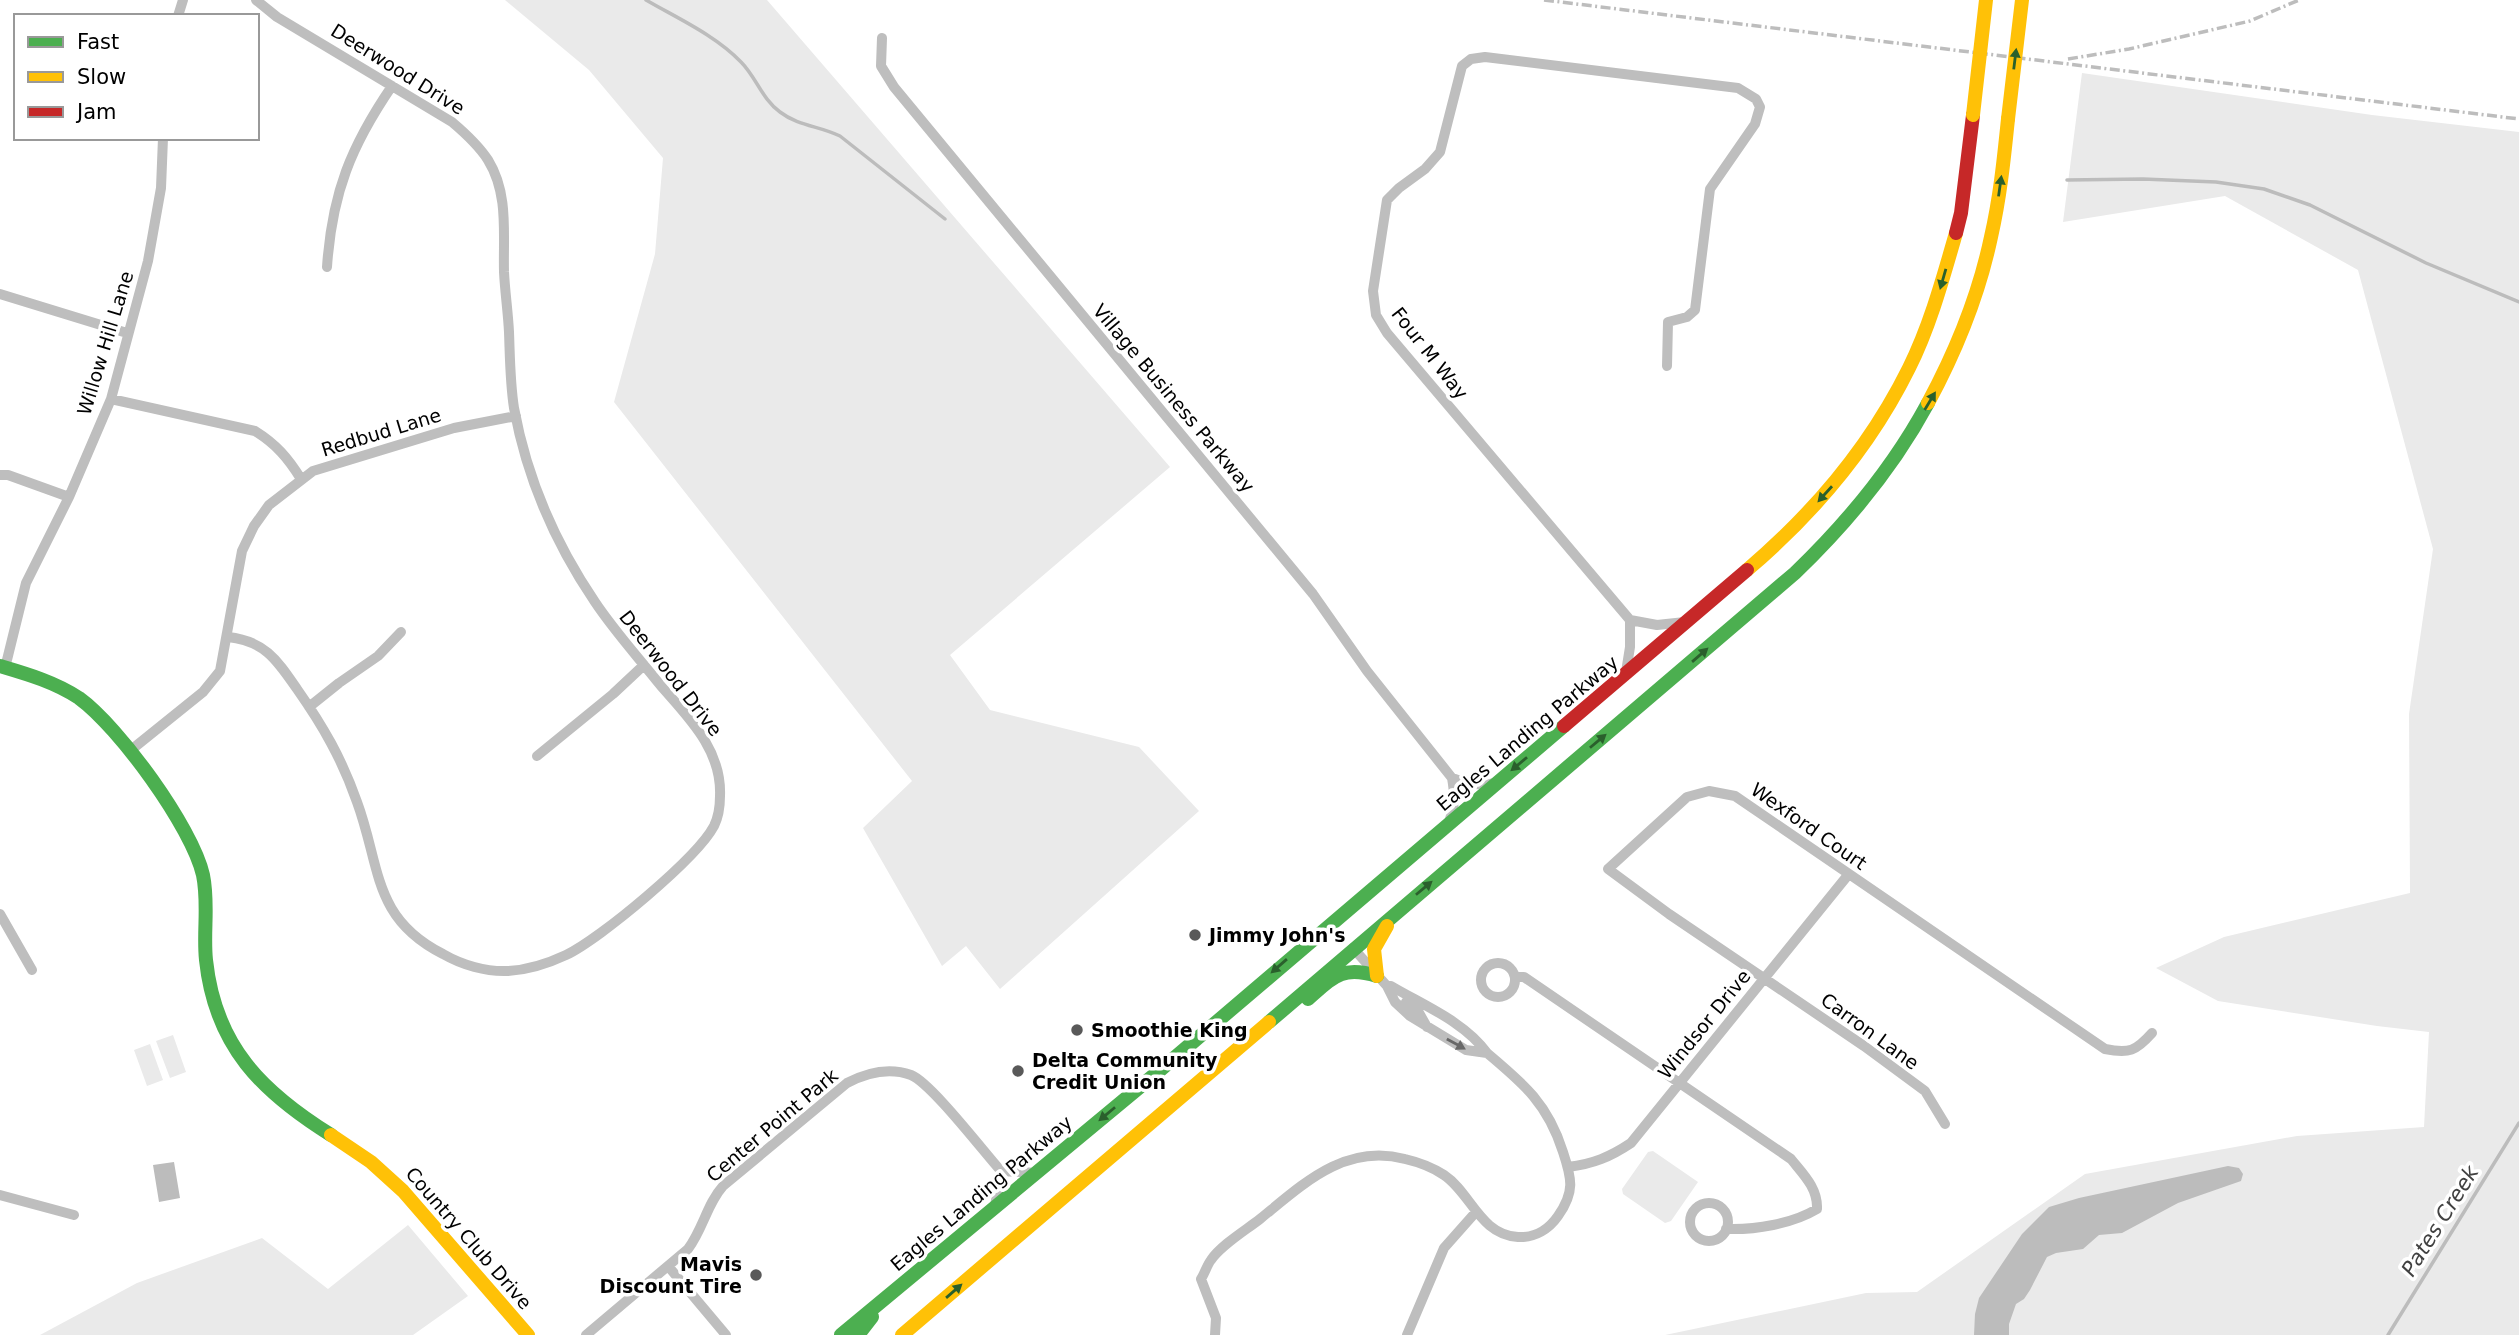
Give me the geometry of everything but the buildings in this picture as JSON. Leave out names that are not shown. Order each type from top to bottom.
[{"type":"main road","name":"Eagles Landing Parkway","points":[[841,1335],[1037,1173],[1768,552],[1828,492],[1873,433],[1910,366],[1940,290],[1961,213],[1986,0]]},
{"type":"main road","points":[[902,1335],[1812,558],[1855,512],[1894,460],[1937,389],[1969,315],[1989,249],[2000,190],[2022,0]]},
{"type":"main road","name":"Country Club Drive","points":[[2,667],[23,672],[77,697],[102,718],[131,750],[188,836],[205,888],[206,958],[211,986],[220,1016],[251,1072],[302,1116],[387,1174],[410,1197],[528,1335]]},
{"type":"main road","points":[[1384,984],[1372,960],[1374,946],[1399,909]]},
{"type":"main road","points":[[1211,1071],[1260,1040],[1340,972],[1353,969],[1384,984]]},
{"type":"main road","points":[[858,1335],[890,1293]]},
{"type":"street","name":"Deerwood Drive","points":[[228,637],[248,639],[277,660],[332,741],[359,806],[375,868],[396,918],[426,946],[450,958],[477,968],[508,971],[543,964],[568,954],[596,936],[684,863],[715,825],[720,802],[720,782],[715,761],[702,734],[606,619],[575,572],[535,489],[516,416],[508,365],[504,211],[499,185],[488,160],[452,122],[360,64],[277,17],[256,0]]},
{"type":"street","name":"Village Business Parkway","points":[[881,38],[881,66],[894,87],[1314,593],[1367,671],[1452,778]]},
{"type":"street","name":"Four M Way","points":[[1630,620],[1400,349],[1376,315],[1373,291],[1387,200],[1425,169],[1440,152],[1462,66],[1471,59],[1485,57],[1738,88],[1756,99],[1760,107],[1755,124],[1710,189],[1695,310],[1687,317],[1668,322],[1667,366]]},
{"type":"street","points":[[327,267],[329,228],[336,198],[367,123],[391,86]]},
{"type":"street","name":"Willow Hill Lane","points":[[2,667],[26,583],[69,497],[111,399],[148,261],[161,188],[163,140]]},
{"type":"street","points":[[0,295],[127,333]]},
{"type":"street","points":[[111,399],[255,431],[289,458],[301,480]]},
{"type":"street","name":"Redbud Lane","points":[[131,750],[204,692],[220,671],[242,551],[254,526],[269,505],[313,471],[400,442],[516,416]]},
{"type":"street","points":[[0,475],[8,475],[69,497]]},
{"type":"street","points":[[1626,673],[1630,620],[1657,625],[1686,622]]},
{"type":"street","points":[[309,707],[378,656],[401,632]]},
{"type":"street","points":[[537,756],[644,665]]},
{"type":"street","points":[[1448,824],[1455,802],[1452,778],[1475,785],[1498,782]]},
{"type":"street","name":"Wexford Court","points":[[1764,977],[1608,869],[1687,797],[1709,792],[1735,796],[2105,1049],[2119,1052],[2138,1049],[2152,1033]]},
{"type":"street","name":"Windsor Drive","points":[[1568,1167],[1610,1158],[1631,1143],[1848,875]]},
{"type":"street","points":[[0,914],[32,970]]},
{"type":"street","points":[[1353,948],[1384,984],[1419,1011],[1427,1028],[1466,1050],[1487,1053]]},
{"type":"street","points":[[1516,978],[1524,977],[1681,1082],[1791,1159],[1812,1185],[1818,1201],[1817,1209],[1800,1219],[1726,1229]]},
{"type":"street","name":"Carron Lane","points":[[1764,977],[1925,1091],[1945,1124]]},
{"type":"street","points":[[1215,1335],[1216,1318],[1202,1279],[1212,1259],[1293,1192],[1338,1163],[1367,1154],[1395,1156],[1421,1163],[1444,1175],[1461,1189],[1480,1218],[1504,1235],[1520,1237],[1537,1234],[1553,1223],[1572,1191],[1568,1167],[1556,1130],[1540,1101],[1466,1031],[1384,984]]},
{"type":"street","name":"Center Point Park","points":[[586,1335],[688,1249],[697,1236],[713,1197],[723,1186],[847,1083],[866,1074],[898,1072],[912,1075],[928,1088],[1001,1171]]},
{"type":"street","points":[[995,1206],[1001,1171],[1037,1173]]},
{"type":"street","points":[[0,1195],[74,1215]]},
{"type":"street","points":[[1407,1335],[1444,1248],[1475,1213]]},
{"type":"street","points":[[668,1266],[726,1335]]},
{"type":"shaded area","points":[[505,0],[767,0],[1170,467],[950,655],[990,710],[1139,747],[1199,811],[1000,989],[966,946],[942,966],[863,828],[912,781],[614,402],[655,254],[663,158],[589,70]]},
{"type":"shaded area","points":[[2082,73],[2372,115],[2519,132],[2519,1335],[1665,1335],[1866,1293],[1917,1292],[2085,1174],[2297,1136],[2424,1127],[2429,1032],[2218,1001],[2156,968],[2224,937],[2410,893],[2409,714],[2433,549],[2358,270],[2225,196],[2063,222]]},
{"type":"shaded area","points":[[173,1035],[186,1072],[170,1078],[156,1041]]},
{"type":"shaded area","points":[[150,1044],[163,1080],[147,1086],[134,1050]]},
{"type":"shaded area","points":[[1653,1151],[1698,1182],[1671,1221],[1665,1223],[1623,1194],[1622,1189],[1648,1152]]},
{"type":"shaded area","points":[[174,1162],[180,1198],[159,1202],[153,1165]]},
{"type":"shaded area","points":[[2228,1166],[2239,1168],[2243,1174],[2241,1181],[2178,1203],[2122,1233],[2099,1235],[2083,1249],[2047,1257],[2030,1290],[2024,1299],[2016,1304],[2009,1324],[2009,1335],[1974,1335],[1979,1298],[2022,1234],[2049,1207]]},
{"type":"shaded area","points":[[408,1225],[468,1296],[413,1335],[40,1335],[137,1283],[262,1238],[328,1289]]},
{"type":"waterway","points":[[646,0],[731,52],[746,68],[768,101],[780,112],[794,120],[840,136],[945,219]]},
{"type":"waterway","points":[[2067,180],[2216,182],[2264,189],[2310,205],[2426,263],[2519,302]]},
{"type":"waterway","name":"Pates Creek","points":[[2388,1335],[2519,1123]]},
{"type":"railway","points":[[1544,0],[2519,119]]},
{"type":"railway","points":[[2068,59],[2129,49],[2250,21],[2299,0]]},
{"type":"traffic: fast","points":[[1269,1022],[1795,573],[1833,534],[1885,472],[1928,403]]},
{"type":"traffic: fast","points":[[0,666],[51,683],[79,698],[114,731],[152,779],[185,831],[203,875],[206,897],[205,949],[211,990],[231,1042],[246,1064],[284,1102],[331,1135]]},
{"type":"traffic: fast","points":[[841,1335],[1159,1071],[1564,726]]},
{"type":"traffic: fast","points":[[1308,999],[1339,975],[1355,972],[1377,976]]},
{"type":"traffic: fast","points":[[858,1335],[872,1317]]},
{"type":"traffic: slow","points":[[1973,115],[1986,0]]},
{"type":"traffic: slow","points":[[2008,119],[2022,0]]},
{"type":"traffic: slow","points":[[1928,403],[1957,343],[1980,280],[1997,208],[2008,119]]},
{"type":"traffic: slow","points":[[1747,570],[1817,502],[1877,425],[1909,368],[1923,336],[1956,233]]},
{"type":"traffic: slow","points":[[1377,976],[1374,949],[1387,926]]},
{"type":"traffic: slow","points":[[902,1335],[1269,1022]]},
{"type":"traffic: slow","points":[[331,1135],[371,1162],[403,1191],[528,1335]]},
{"type":"traffic: jam","points":[[1956,233],[1973,115]]},
{"type":"traffic: jam","points":[[1564,726],[1747,570]]},
{"type":"place","name":"Jimmy John's","points":[[1195,935]]},
{"type":"place","name":"Smoothie King","points":[[1077,1030]]},
{"type":"place","name":"Delta Community Credit Union","points":[[1018,1071]]},
{"type":"place","name":"Mavis Discount Tire","points":[[756,1275]]}]
